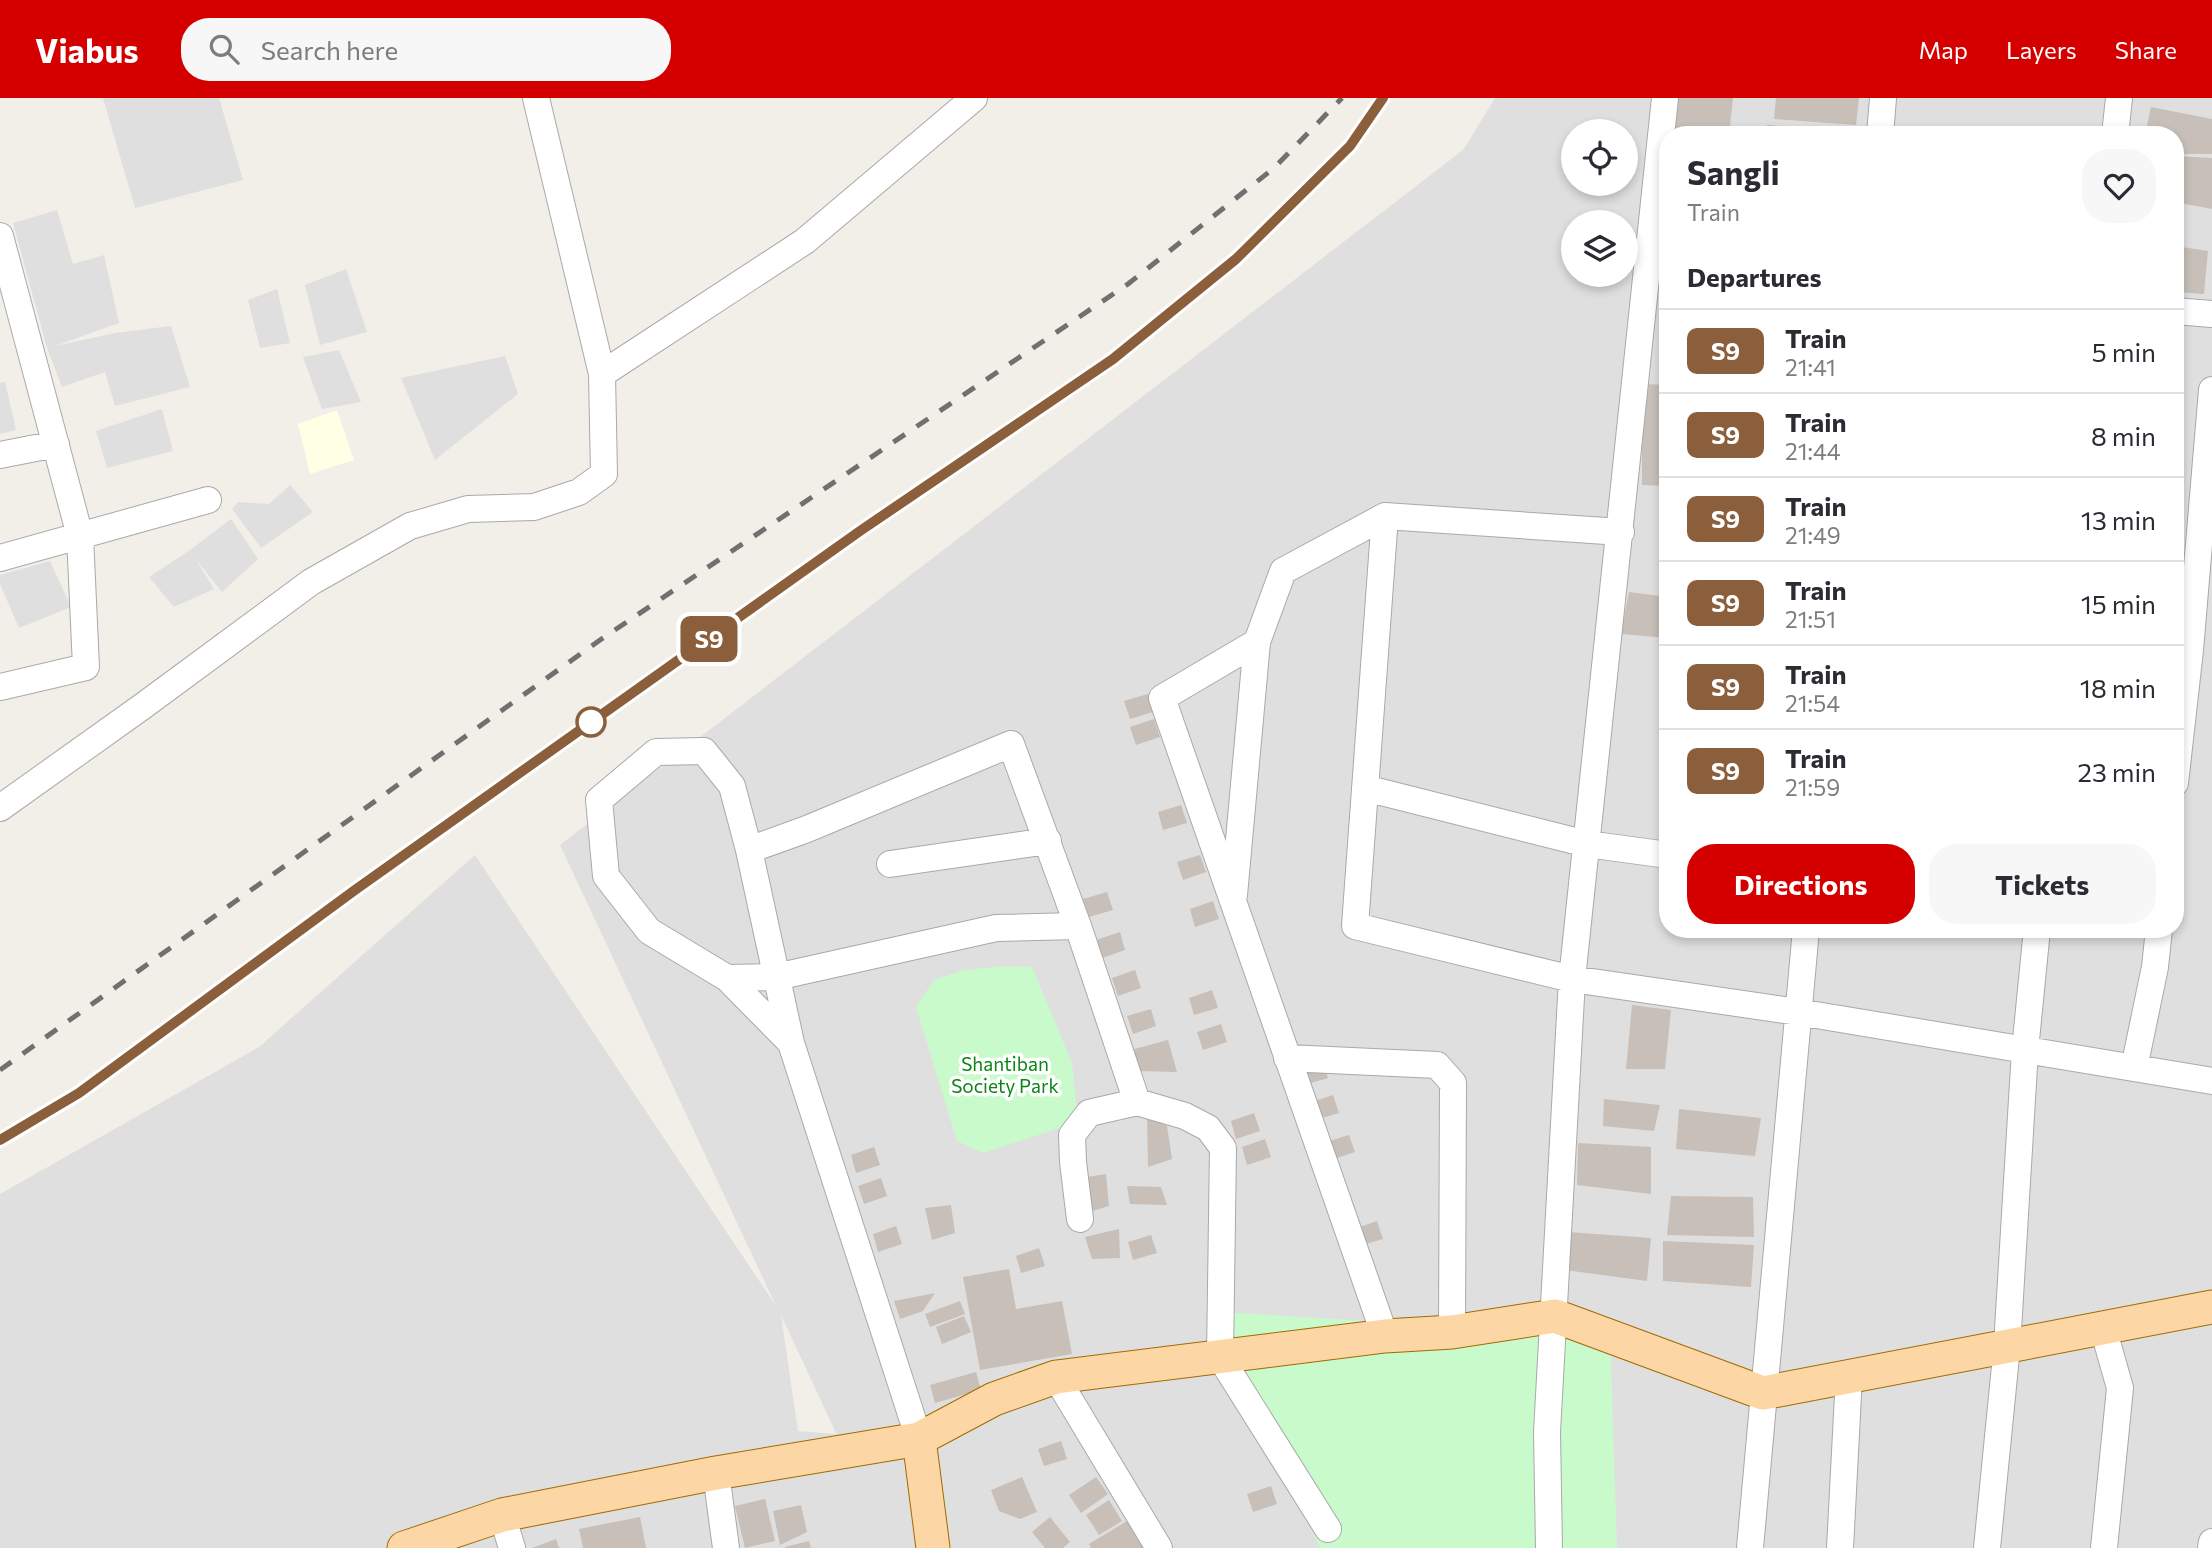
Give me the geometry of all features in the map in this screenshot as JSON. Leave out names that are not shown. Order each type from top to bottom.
[{"type":"main road","points":[[404,1548],[502,1515],[716,1473],[919,1440],[995,1399],[1056,1377],[1385,1336],[1452,1332],[1555,1316],[1762,1393],[2212,1307]]},
{"type":"main road","points":[[919,1440],[933,1548]]},
{"type":"street","points":[[0,808],[144,706],[311,582],[410,526],[468,509],[534,508],[579,492],[604,474],[602,374],[536,98]]},
{"type":"street","points":[[602,374],[805,242],[974,98]]},
{"type":"street","points":[[1664,126],[1665,98]]},
{"type":"street","points":[[1881,126],[1883,98]]},
{"type":"street","points":[[2116,126],[2119,98]]},
{"type":"street","points":[[0,236],[9,302],[56,444],[80,536],[86,667],[0,687]]},
{"type":"street","points":[[1549,1548],[1547,1432],[1572,979],[1621,532],[1658,272],[1659,247]]},
{"type":"street","points":[[2184,312],[2212,314]]},
{"type":"street","points":[[2184,703],[2212,390]]},
{"type":"street","points":[[0,455],[56,444]]},
{"type":"street","points":[[0,558],[208,500]]},
{"type":"street","points":[[1233,905],[1257,642],[1283,571],[1385,516],[1621,532]]},
{"type":"street","points":[[1385,516],[1355,926],[1572,979],[1798,1012],[2212,1082]]},
{"type":"street","points":[[1257,642],[1162,698],[1385,1336]]},
{"type":"street","points":[[748,850],[807,829],[1011,744],[1048,841],[1137,1102]]},
{"type":"street","points":[[791,1043],[727,978],[649,931],[606,876],[599,800],[656,752],[704,751],[732,786],[791,1043],[919,1440]]},
{"type":"street","points":[[1365,788],[1587,844],[1659,854]]},
{"type":"street","points":[[890,864],[1048,841]]},
{"type":"street","points":[[727,978],[776,977],[996,928],[1077,926]]},
{"type":"street","points":[[1750,1548],[1805,938]]},
{"type":"street","points":[[1987,1548],[2007,1346],[2025,1050],[2036,938]]},
{"type":"street","points":[[2134,1068],[2155,967],[2158,938]]},
{"type":"street","points":[[1287,1058],[1437,1065],[1453,1083],[1452,1332]]},
{"type":"street","points":[[1080,1219],[1072,1135],[1088,1113],[1137,1102],[1185,1116],[1208,1128],[1223,1148],[1220,1357],[1328,1529]]},
{"type":"street","points":[[2103,1328],[2120,1388],[2104,1548]]},
{"type":"street","points":[[1840,1548],[1849,1376]]},
{"type":"street","points":[[1056,1377],[1159,1548]]},
{"type":"street","points":[[716,1473],[726,1548]]},
{"type":"street","points":[[502,1515],[512,1548]]},
{"type":"street","points":[[2211,1548],[2212,1542]]},
{"type":"shaded area","points":[[103,98],[219,98],[243,180],[135,208]]},
{"type":"shaded area","points":[[1495,98],[2212,98],[2212,1548],[0,1548],[0,1194],[259,1047],[475,855],[776,1306],[560,845],[1463,150]],"holes":[[[781,1315],[836,1434],[798,1431]]]},
{"type":"shaded area","points":[[57,210],[73,264],[104,255],[119,323],[55,346],[115,333],[171,326],[190,387],[115,406],[105,372],[62,387],[47,348],[13,223]]},
{"type":"shaded area","points":[[346,269],[367,332],[320,345],[305,285]]},
{"type":"shaded area","points":[[277,289],[290,343],[260,348],[248,300]]},
{"type":"shaded area","points":[[339,350],[361,402],[322,409],[303,357]]},
{"type":"shaded area","points":[[505,356],[518,394],[435,460],[401,378]]},
{"type":"shaded area","points":[[5,382],[16,430],[0,434],[0,383]]},
{"type":"shaded area","points":[[162,409],[173,451],[107,468],[96,431]]},
{"type":"shaded area","points":[[337,410],[354,460],[310,474],[298,424]]},
{"type":"shaded area","points":[[290,485],[313,512],[261,548],[232,509],[238,502],[269,504]]},
{"type":"shaded area","points":[[231,519],[258,559],[222,592],[195,558],[214,589],[174,607],[149,577]]},
{"type":"shaded area","points":[[50,561],[71,607],[19,628],[0,584],[0,575]]},
{"type":"green space","name":"Shantiban Society Park","points":[[1006,966],[1032,967],[1072,1063],[1078,1122],[983,1153],[957,1141],[916,1007],[934,980],[964,970]]},
{"type":"green space","points":[[1220,1312],[1610,1336],[1617,1548],[1320,1548]]},
{"type":"building","points":[[1673,98],[1733,98],[1730,126],[1671,126]]},
{"type":"building","points":[[1776,98],[1859,98],[1856,125],[1774,119]]},
{"type":"building","points":[[2151,107],[2212,119],[2212,154],[2184,154],[2184,126],[2147,126]]},
{"type":"building","points":[[2184,156],[2212,158],[2212,209],[2184,204]]},
{"type":"building","points":[[2184,247],[2208,251],[2204,294],[2184,293]]},
{"type":"building","points":[[1642,384],[1659,385],[1659,486],[1642,485]]},
{"type":"building","points":[[1629,592],[1659,596],[1659,637],[1621,634]]},
{"type":"building","points":[[1148,694],[1153,712],[1130,719],[1124,701]]},
{"type":"building","points":[[1154,719],[1160,737],[1136,745],[1130,727]]},
{"type":"building","points":[[1181,805],[1187,823],[1163,830],[1158,812]]},
{"type":"building","points":[[1200,855],[1206,872],[1183,880],[1177,862]]},
{"type":"building","points":[[1107,892],[1113,910],[1089,917],[1083,899]]},
{"type":"building","points":[[1213,901],[1219,919],[1195,927],[1190,909]]},
{"type":"building","points":[[1120,932],[1125,950],[1102,958],[1096,940]]},
{"type":"building","points":[[1135,970],[1141,988],[1118,996],[1112,978]]},
{"type":"building","points":[[1212,990],[1218,1008],[1194,1015],[1189,998]]},
{"type":"building","points":[[1632,1005],[1671,1010],[1665,1069],[1626,1069]]},
{"type":"building","points":[[1151,1009],[1156,1026],[1133,1034],[1127,1016]]},
{"type":"building","points":[[1221,1024],[1227,1042],[1203,1050],[1197,1032]]},
{"type":"building","points":[[1168,1040],[1177,1072],[1136,1071],[1131,1050]]},
{"type":"building","points":[[1322,1060],[1328,1078],[1304,1085],[1298,1067]]},
{"type":"building","points":[[1333,1095],[1339,1113],[1315,1120],[1309,1103]]},
{"type":"building","points":[[1604,1099],[1660,1105],[1654,1131],[1603,1126]]},
{"type":"building","points":[[1679,1109],[1761,1118],[1755,1156],[1676,1149]]},
{"type":"building","points":[[1254,1113],[1260,1131],[1236,1139],[1231,1121]]},
{"type":"building","points":[[1147,1116],[1167,1126],[1172,1159],[1148,1167]]},
{"type":"building","points":[[1349,1135],[1355,1152],[1331,1160],[1326,1142]]},
{"type":"building","points":[[1265,1139],[1271,1157],[1247,1165],[1242,1147]]},
{"type":"building","points":[[1578,1143],[1651,1147],[1651,1194],[1577,1185]]},
{"type":"building","points":[[874,1147],[880,1165],[856,1173],[851,1155]]},
{"type":"building","points":[[1106,1174],[1109,1206],[1086,1213],[1075,1179]]},
{"type":"building","points":[[881,1178],[887,1196],[864,1204],[858,1186]]},
{"type":"building","points":[[1127,1186],[1161,1187],[1167,1205],[1130,1204]]},
{"type":"building","points":[[1671,1196],[1753,1197],[1754,1237],[1667,1235]]},
{"type":"building","points":[[951,1205],[955,1233],[932,1240],[925,1208]]},
{"type":"building","points":[[1377,1221],[1383,1239],[1359,1246],[1354,1229]]},
{"type":"building","points":[[896,1226],[902,1244],[878,1252],[873,1234]]},
{"type":"building","points":[[1119,1229],[1120,1258],[1092,1259],[1085,1237]]},
{"type":"building","points":[[1568,1232],[1651,1238],[1647,1281],[1565,1270]]},
{"type":"building","points":[[1151,1235],[1157,1253],[1133,1260],[1128,1242]]},
{"type":"building","points":[[1663,1241],[1754,1245],[1751,1287],[1663,1281]]},
{"type":"building","points":[[1039,1248],[1045,1266],[1021,1273],[1016,1256]]},
{"type":"building","points":[[1009,1269],[1016,1309],[1062,1301],[1072,1354],[980,1370],[963,1277]]},
{"type":"building","points":[[935,1293],[923,1311],[900,1319],[894,1301]]},
{"type":"building","points":[[960,1301],[965,1314],[930,1327],[925,1314]]},
{"type":"building","points":[[964,1316],[971,1332],[942,1344],[936,1327]]},
{"type":"building","points":[[976,1372],[981,1390],[935,1403],[930,1385]]},
{"type":"building","points":[[1061,1441],[1067,1459],[1044,1466],[1038,1449]]},
{"type":"building","points":[[1022,1477],[1037,1512],[1020,1519],[999,1511],[991,1490]]},
{"type":"building","points":[[1096,1477],[1108,1494],[1081,1513],[1069,1495]]},
{"type":"building","points":[[1271,1486],[1277,1504],[1253,1512],[1247,1494]]},
{"type":"building","points":[[765,1499],[775,1541],[745,1548],[735,1506]]},
{"type":"building","points":[[1109,1500],[1122,1521],[1099,1535],[1086,1515]]},
{"type":"building","points":[[801,1505],[807,1532],[780,1545],[773,1511]]},
{"type":"building","points":[[640,1517],[646,1548],[583,1548],[579,1529]]},
{"type":"building","points":[[1050,1517],[1070,1542],[1063,1548],[1045,1548],[1032,1532]]},
{"type":"building","points":[[1127,1521],[1143,1548],[1091,1548],[1089,1544]]},
{"type":"building","points":[[556,1539],[559,1548],[532,1548]]},
{"type":"building","points":[[809,1541],[811,1548],[785,1548],[785,1547]]},
{"type":"railway","points":[[0,1070],[600,640],[1128,284],[1274,168],[1342,98]]},
{"type":"railway","points":[[0,1140],[79,1093],[355,890],[860,532],[1113,359],[1236,259],[1350,146],[1383,98]]},
{"type":"train","name":"S9","points":[[0,1140],[79,1093],[355,890],[860,531],[1113,359],[1236,259],[1350,146],[1383,98]]}]
